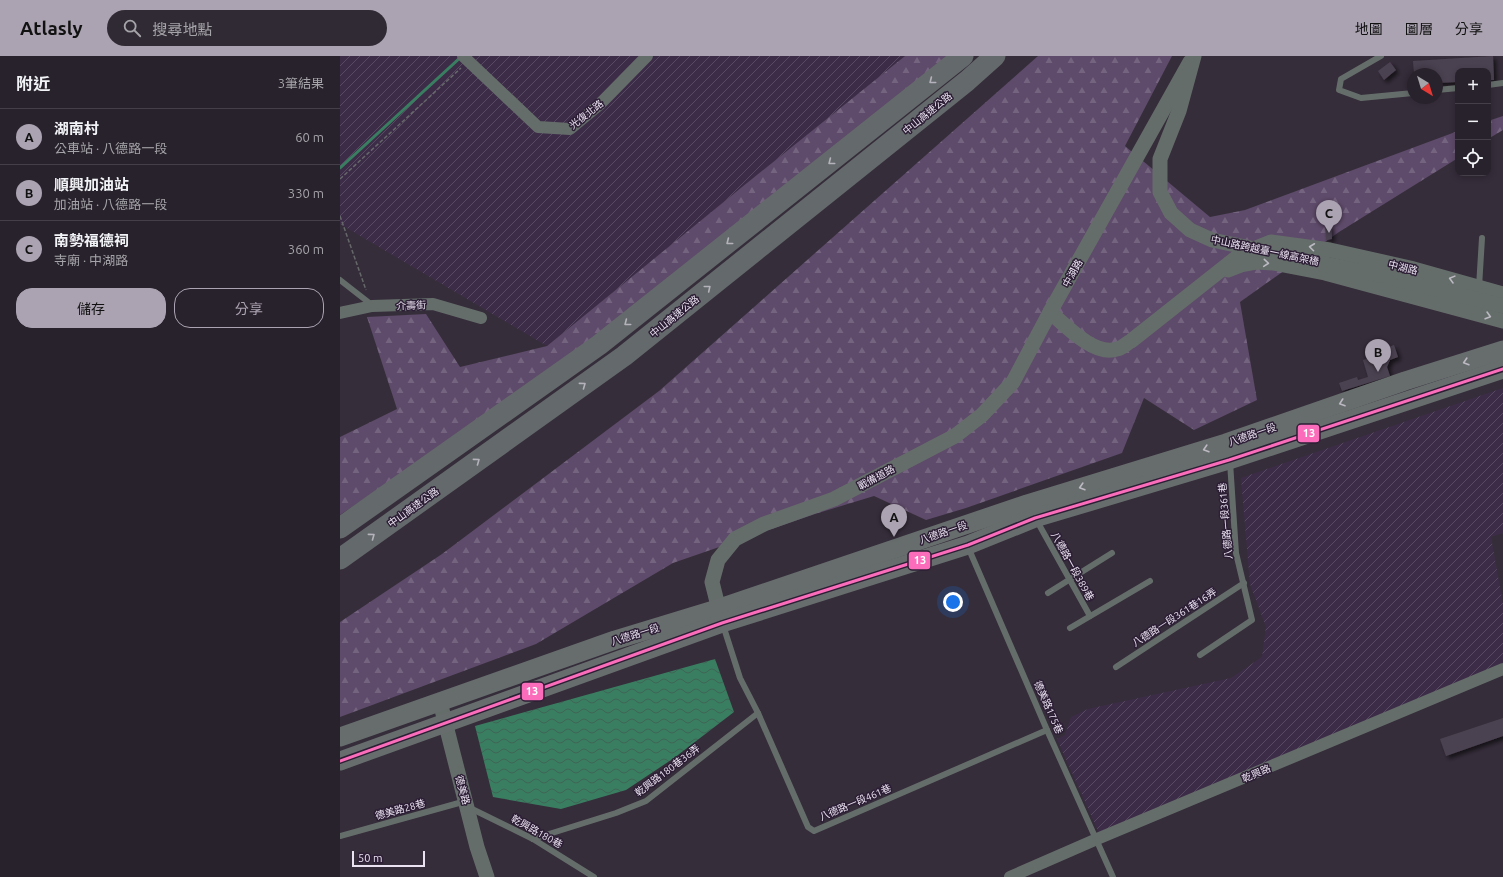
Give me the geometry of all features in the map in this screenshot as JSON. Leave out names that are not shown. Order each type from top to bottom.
[{"type":"highway","points":[[340,528],[599,345],[962,56]]},
{"type":"highway","name":"中山高速公路","points":[[340,559],[624,356],[967,81],[995,56]]},
{"type":"main road","name":"八德路一段","points":[[1228,452],[1398,384],[1503,350]]},
{"type":"main road","name":"八德路一段","points":[[340,761],[446,722],[721,616],[1031,511],[1503,369]]},
{"type":"main road","name":"八德路一段","points":[[340,737],[615,640],[721,616],[968,545],[1031,511]]},
{"type":"street","name":"光復北路","points":[[466,59],[538,127],[570,129],[600,105],[647,56]]},
{"type":"street","name":"中山路跨越臺一線高架橋","points":[[1194,56],[1179,111],[1160,159],[1160,192],[1171,213],[1190,230],[1212,240],[1383,276],[1503,306]]},
{"type":"street","name":"中湖路","points":[[1194,56],[1050,312],[1089,343],[1102,350],[1117,350],[1131,341],[1241,254],[1270,242],[1333,250],[1413,269],[1503,294]]},
{"type":"street","name":"中湖路","points":[[1216,275],[1241,265],[1257,262],[1273,263],[1327,273],[1503,321]]},
{"type":"street","name":"介壽街","points":[[340,313],[372,306],[433,304],[481,318]]},
{"type":"street","name":"戰備道路","points":[[721,616],[712,582],[718,560],[735,538],[764,524],[834,499],[955,436],[982,415],[1013,382],[1050,312]]},
{"type":"street","name":"乾興路","points":[[1010,877],[1503,669]]},
{"type":"street","name":"德美路","points":[[440,702],[477,847],[487,877]]},
{"type":"lane","points":[[1381,56],[1341,79],[1339,90],[1361,98],[1407,94]]},
{"type":"lane","points":[[1491,85],[1503,83]]},
{"type":"lane","points":[[1443,89],[1455,88]]},
{"type":"lane","points":[[1479,287],[1482,238]]},
{"type":"lane","points":[[1327,273],[1333,250]]},
{"type":"lane","points":[[1400,293],[1413,269]]},
{"type":"lane","points":[[340,280],[372,306]]},
{"type":"lane","name":"八德路一段361巷","points":[[1200,655],[1252,620],[1236,553],[1228,452]]},
{"type":"lane","name":"八德路一段389巷","points":[[1031,511],[1090,616]]},
{"type":"lane","name":"德美路175巷","points":[[968,545],[1047,730],[1113,877]]},
{"type":"lane","points":[[1048,593],[1112,553]]},
{"type":"lane","points":[[1070,628],[1150,581]]},
{"type":"lane","name":"八德路一段361巷16弄","points":[[1116,667],[1244,583]]},
{"type":"lane","name":"八德路一段461巷","points":[[721,616],[740,678],[758,713],[808,826],[814,831],[1047,730]]},
{"type":"lane","name":"乾興路180巷36弄","points":[[533,839],[616,813],[646,801],[758,713]]},
{"type":"lane","name":"乾興路180巷","points":[[467,804],[533,839],[594,877]]},
{"type":"lane","name":"德美路28巷","points":[[340,836],[467,804]]},
{"type":"path","points":[[340,179],[466,59]]},
{"type":"path","points":[[340,216],[372,306]]},
{"type":"shaded area","points":[[340,56],[905,56],[547,346],[340,224]]},
{"type":"shaded area","points":[[1503,388],[1503,533],[1491,537],[1503,604],[1503,663],[1100,835],[1057,739],[1065,735],[1071,717],[1088,709],[1231,678],[1262,657],[1266,627],[1250,584],[1241,478]]},
{"type":"green space","points":[[905,56],[948,56],[557,368],[340,515],[340,437],[397,409],[367,317],[426,314],[460,367],[547,346]]},
{"type":"green space","points":[[1038,56],[1172,56],[1125,146],[1210,217],[1245,210],[1455,132],[1455,160],[1339,232],[1240,302],[1257,400],[1194,430],[1144,398],[1122,453],[966,508],[926,520],[874,496],[815,514],[673,563],[536,644],[340,717],[340,622],[442,554],[659,391]]},
{"type":"green space","points":[[1503,116],[1503,130],[1491,137],[1491,120]]},
{"type":"water","points":[[715,659],[734,712],[674,758],[626,790],[561,809],[493,797],[475,726]]},
{"type":"building","points":[[1493,56],[1494,80],[1491,80],[1491,68],[1455,68],[1455,82],[1443,83],[1443,68],[1414,68],[1413,61]]},
{"type":"building","points":[[1390,62],[1396,70],[1384,80],[1378,71]]},
{"type":"building","points":[[1331,225],[1332,239],[1326,240],[1325,226]]},
{"type":"building","points":[[1394,345],[1398,357],[1390,360],[1387,367],[1390,376],[1342,391],[1339,383],[1357,377],[1358,380],[1368,377],[1363,360],[1377,356],[1377,351]]},
{"type":"building","points":[[1503,718],[1503,736],[1446,756],[1440,739]]},
{"type":"waterway","points":[[340,168],[461,57]]},
{"type":"transit line","name":"13","points":[[340,761],[722,623],[968,545],[1035,518],[1229,460],[1503,369]]},
{"type":"place","name":"南勢福德祠","points":[[1329,233]]},
{"type":"place","name":"順興加油站","points":[[1378,372]]},
{"type":"place","name":"湖南村","points":[[894,537]]}]
